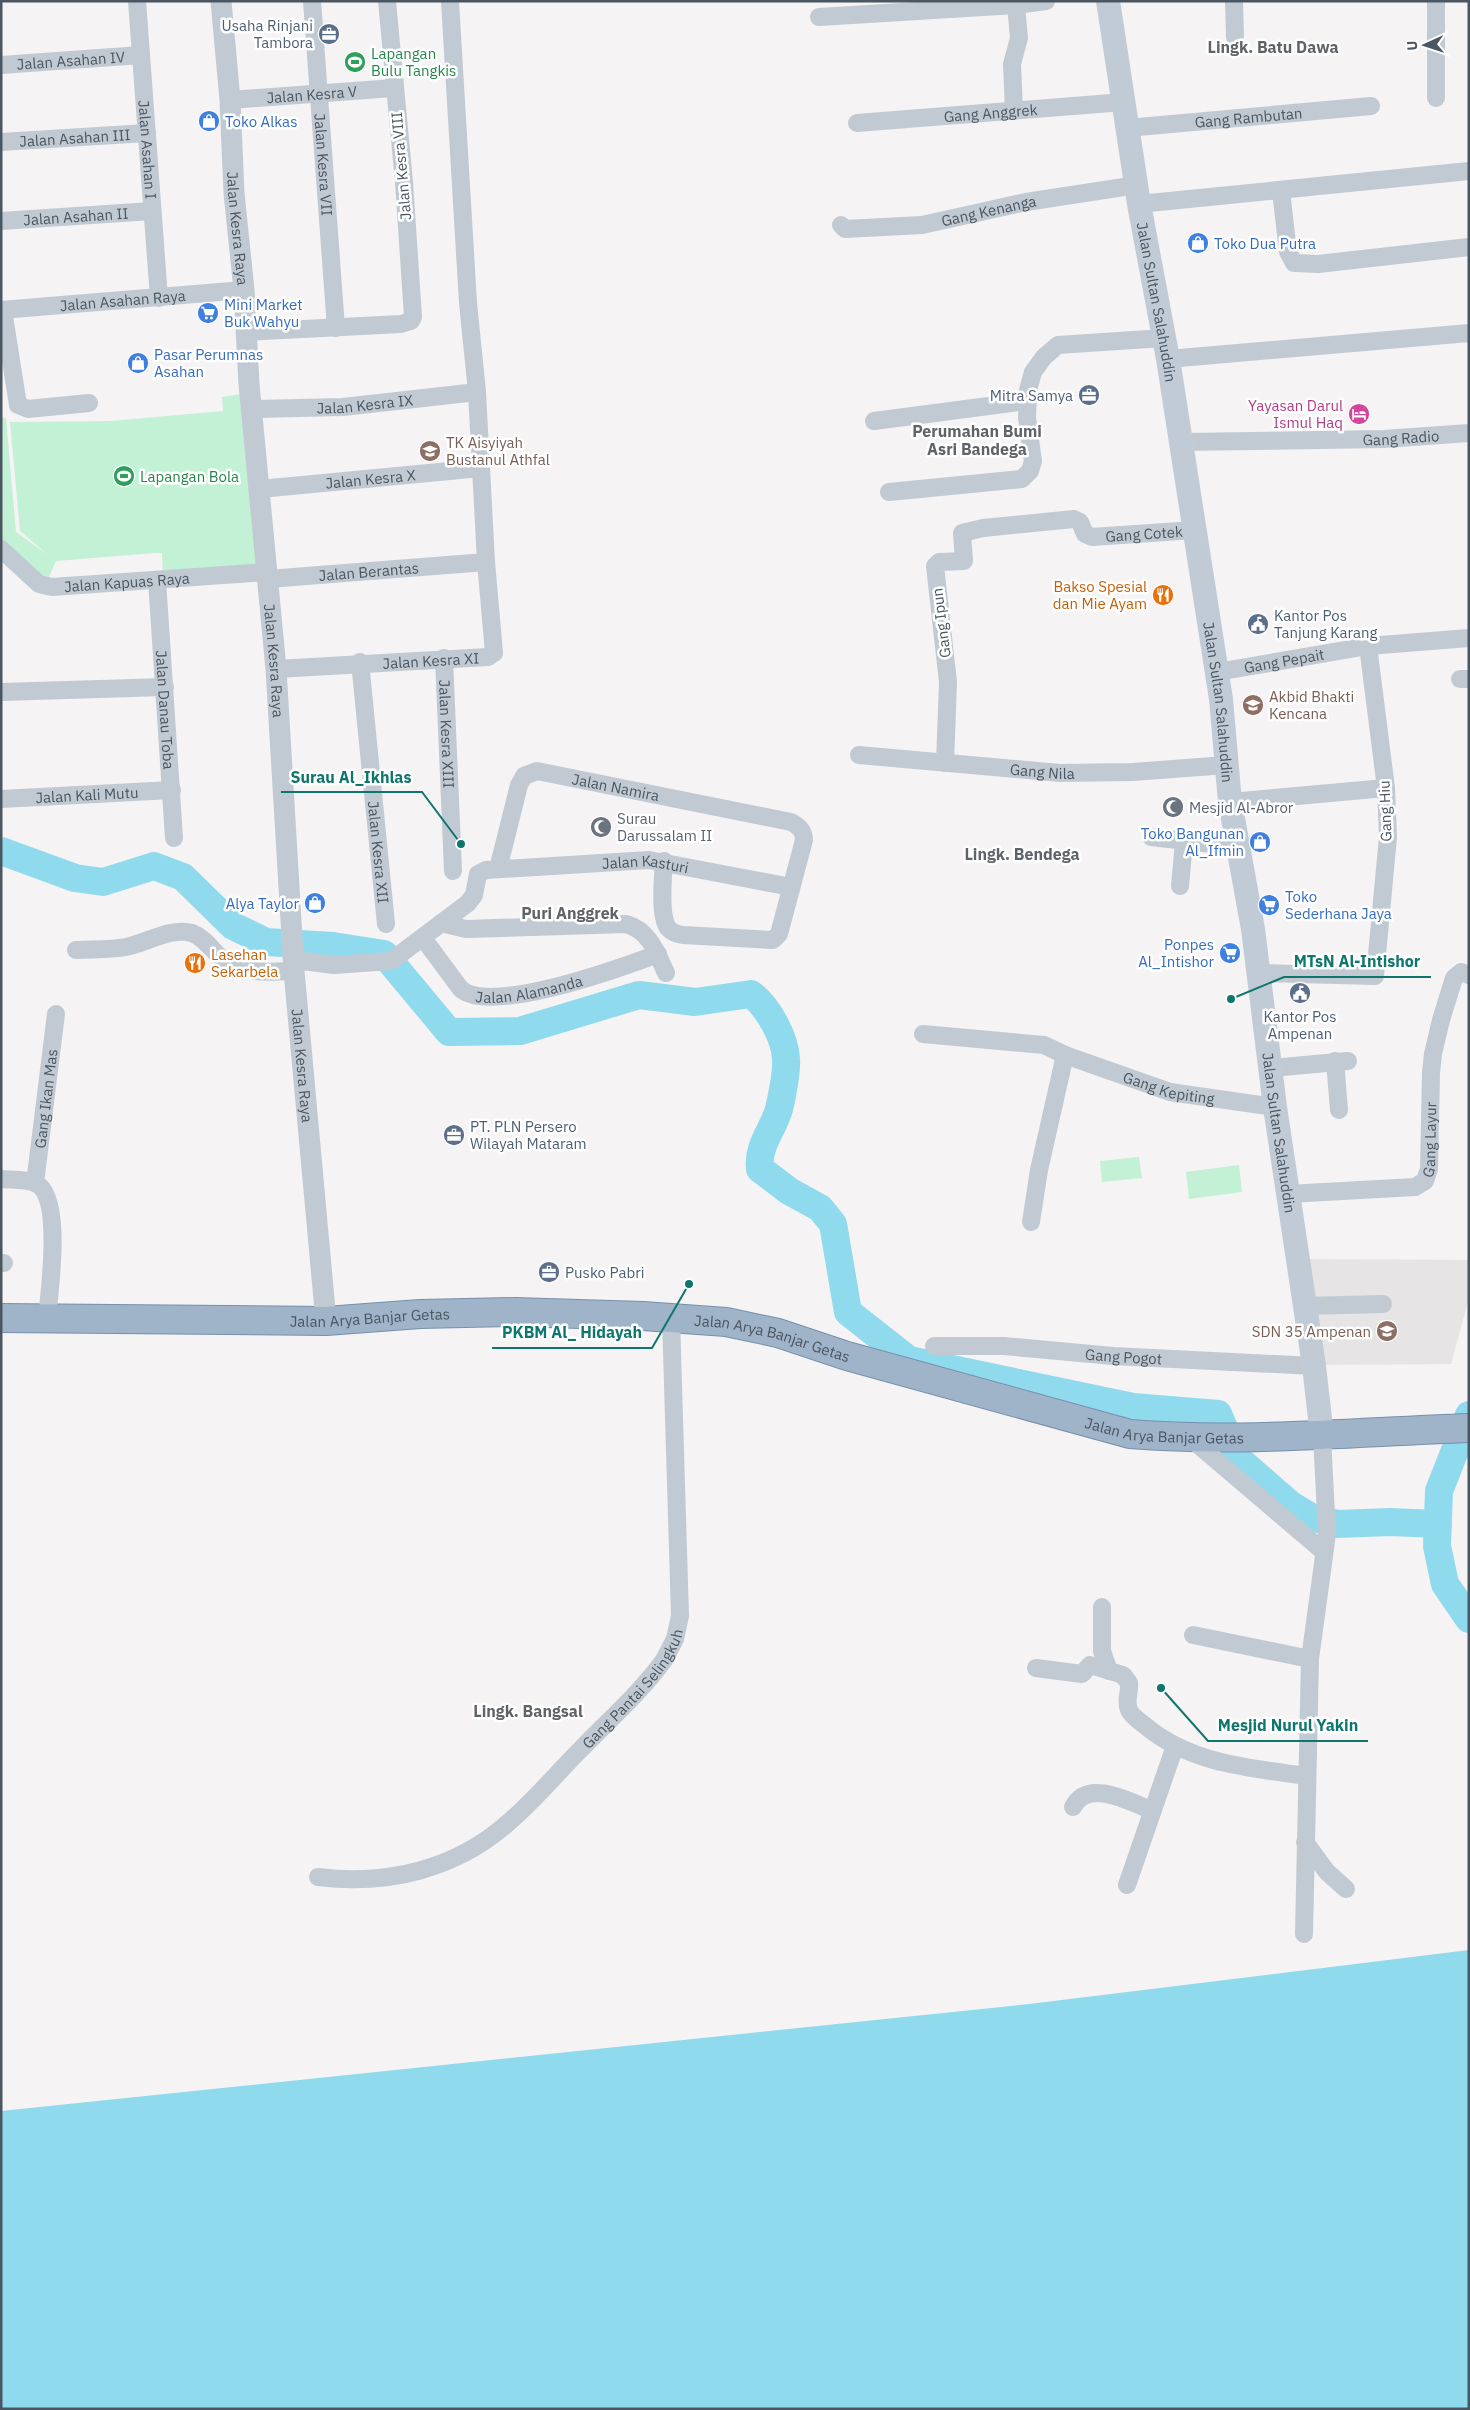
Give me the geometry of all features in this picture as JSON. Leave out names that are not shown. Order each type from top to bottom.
[{"type":"highway","name":"Jalan Arya Banjar Getas","points":[[1,1318],[326,1321],[420,1314],[515,1312],[726,1322],[778,1333],[847,1356],[1130,1434],[1200,1437],[1322,1436],[1401,1430],[1469,1428]]},
{"type":"main road","name":"Jalan Sultan Salahuddin","points":[[1108,1],[1138,195],[1182,442],[1217,672],[1230,802],[1239,847],[1272,1068],[1322,1436]]},
{"type":"street","name":"Jalan Asahan I","points":[[137,1],[159,298]]},
{"type":"street","name":"Jalan Kesra Raya","points":[[221,1],[230,100],[234,193],[244,290],[251,409],[276,669],[294,960],[326,1321]]},
{"type":"street","name":"Jalan Kesra VII","points":[[312,1],[336,328]]},
{"type":"street","name":"Jalan Kesra VIII","points":[[336,328],[401,324],[411,321],[413,317],[404,182],[387,1]]},
{"type":"street","points":[[450,1],[468,302],[477,392],[481,468],[478,562]]},
{"type":"street","points":[[819,17],[873,12],[1016,5],[1046,1]]},
{"type":"street","points":[[1234,1],[1235,37]]},
{"type":"street","points":[[1436,1],[1436,98]]},
{"type":"street","points":[[1014,111],[1012,64],[1020,38],[1016,5]]},
{"type":"street","name":"Jalan Asahan IV","points":[[1,65],[141,55]]},
{"type":"street","name":"Jalan Kesra V","points":[[230,100],[394,88]]},
{"type":"street","name":"Gang Anggrek","points":[[857,123],[1124,102]]},
{"type":"street","name":"Gang Rambutan","points":[[1127,128],[1371,106]]},
{"type":"street","name":"Jalan Asahan III","points":[[1,142],[147,133]]},
{"type":"street","name":"Gang Kenanga","points":[[841,225],[845,229],[861,230],[922,225],[1026,202],[1138,195],[1281,191],[1469,170]]},
{"type":"street","points":[[1281,191],[1288,252],[1294,263],[1318,264],[1469,247]]},
{"type":"street","name":"Jalan Asahan II","points":[[1,221],[152,211]]},
{"type":"street","name":"Jalan Asahan Raya","points":[[2,310],[244,290]]},
{"type":"street","points":[[2,310],[18,405],[28,409],[89,403]]},
{"type":"street","points":[[246,332],[336,328]]},
{"type":"street","points":[[889,492],[1022,479],[1030,471],[1033,460],[1026,401],[1034,372],[1044,357],[1058,345],[1166,348],[1469,333]]},
{"type":"street","name":"Jalan Kesra IX","points":[[251,409],[342,407],[477,392]]},
{"type":"street","points":[[874,422],[1026,401]]},
{"type":"street","name":"Gang Radio","points":[[1182,442],[1384,439],[1469,433]]},
{"type":"street","name":"Jalan Kesra X","points":[[260,489],[481,468]]},
{"type":"street","name":"Gang Cotek","points":[[983,528],[1074,520],[1080,522],[1085,534],[1092,538],[1195,530]]},
{"type":"street","name":"Gang Ipun","points":[[945,763],[948,682],[935,565],[940,562],[964,562],[962,533],[983,528]]},
{"type":"street","name":"Jalan Kapuas Raya","points":[[1,549],[39,584],[45,586],[59,587],[157,580],[267,576]]},
{"type":"street","name":"Jalan Berantas","points":[[267,576],[478,562]]},
{"type":"street","name":"Jalan Kesra XI","points":[[276,669],[360,662],[488,657],[494,653],[478,562]]},
{"type":"street","name":"Jalan Danau Toba","points":[[157,580],[166,687],[174,838]]},
{"type":"street","name":"Gang Pepait","points":[[1217,672],[1368,646],[1469,638]]},
{"type":"street","name":"Gang Hiu","points":[[1258,973],[1375,976],[1388,836],[1386,788],[1368,646]]},
{"type":"street","name":"Jalan Kesra XIII","points":[[444,658],[453,871]]},
{"type":"street","name":"Jalan Kesra XII","points":[[360,662],[386,924]]},
{"type":"street","points":[[1,692],[166,687]]},
{"type":"street","name":"Gang Nila","points":[[858,755],[1060,773],[1133,772],[1226,765]]},
{"type":"street","name":"Jalan Namira","points":[[498,869],[518,785],[524,776],[533,771],[544,771],[791,822],[802,830],[804,840],[791,887]]},
{"type":"street","points":[[1230,802],[1386,788]]},
{"type":"street","name":"Jalan Kali Mutu","points":[[1,799],[172,790]]},
{"type":"street","points":[[1151,838],[1239,847]]},
{"type":"street","points":[[1180,886],[1184,842]]},
{"type":"street","name":"Jalan Kasturi","points":[[498,869],[649,860],[664,861],[791,887]]},
{"type":"street","points":[[664,861],[664,918],[669,929],[683,935],[773,940],[779,934],[791,887]]},
{"type":"street","points":[[76,950],[123,948],[167,934],[181,932],[201,938],[219,956],[236,967],[260,972],[294,960],[334,965],[391,961],[471,900],[480,872],[498,869]]},
{"type":"street","points":[[441,923],[466,929],[626,924],[644,932],[658,954],[666,973]]},
{"type":"street","name":"Jalan Alamanda","points":[[423,938],[462,990],[475,996],[507,995],[558,987],[658,954]]},
{"type":"street","name":"Gang Layur","points":[[1288,1194],[1415,1187],[1425,1181],[1429,1169],[1431,1074],[1436,1038],[1454,978],[1461,972],[1469,975]]},
{"type":"street","name":"Gang Ikan Mas","points":[[35,1183],[56,1014]]},
{"type":"street","name":"Gang Kepiting","points":[[923,1034],[1044,1045],[1065,1055],[1170,1092],[1276,1107]]},
{"type":"street","points":[[1031,1222],[1039,1170],[1065,1055]]},
{"type":"street","points":[[1272,1068],[1341,1061],[1338,1110]]},
{"type":"street","points":[[1,1179],[35,1183],[45,1191],[52,1218],[53,1236],[47,1319]]},
{"type":"street","points":[[1304,1306],[1383,1304]]},
{"type":"street","name":"Gang Pantai Selingkuh","points":[[318,1877],[356,1880],[393,1877],[438,1865],[480,1844],[510,1821],[664,1660],[674,1639],[680,1616],[671,1318]]},
{"type":"street","name":"Gang Pogot","points":[[934,1346],[1004,1346],[1113,1356],[1314,1366]]},
{"type":"street","points":[[1304,1934],[1310,1659],[1326,1528],[1322,1436]]},
{"type":"street","points":[[1200,1437],[1324,1552]]},
{"type":"street","points":[[1102,1607],[1102,1652],[1109,1671]]},
{"type":"street","points":[[1193,1636],[1310,1659]]},
{"type":"street","points":[[1036,1668],[1082,1674],[1090,1665],[1123,1675],[1129,1682],[1127,1702],[1131,1714],[1161,1738],[1175,1746],[1201,1757],[1239,1767],[1306,1776]]},
{"type":"street","points":[[1126,1885],[1175,1746]]},
{"type":"street","points":[[1073,1807],[1084,1796],[1092,1793],[1114,1796],[1151,1810]]},
{"type":"street","points":[[1305,1842],[1327,1872],[1346,1889]]},
{"type":"shaded area","name":"SDN 35 Ampenan","points":[[1306,1259],[1469,1260],[1469,1298],[1451,1364],[1318,1365]]},
{"type":"green space","points":[[241,394],[260,572],[163,580],[162,553],[155,553],[56,561],[45,586],[1,547],[1,417],[6,418],[16,532],[48,555],[20,531],[10,422],[111,421],[223,411],[222,397]]},
{"type":"green space","points":[[1139,1157],[1142,1178],[1102,1182],[1100,1161]]},
{"type":"green space","points":[[1239,1165],[1242,1192],[1189,1199],[1186,1172]]},
{"type":"water","points":[[1469,1950],[1469,2409],[1,2409],[1,2111],[1029,2004]]},
{"type":"waterway","points":[[1,851],[75,878],[103,882],[154,866],[183,877],[233,926],[266,942],[333,946],[384,954],[449,1032],[520,1031],[639,995],[695,1002],[751,994],[764,1007],[779,1032],[786,1059],[785,1077],[779,1109],[763,1145],[760,1169],[789,1191],[820,1208],[833,1224],[848,1312],[909,1360],[1133,1407],[1218,1414],[1237,1458],[1291,1505],[1311,1517],[1337,1524],[1390,1522],[1438,1524]]},
{"type":"waterway","points":[[1469,1415],[1439,1491],[1437,1546],[1445,1584],[1469,1619]]},
{"type":"place","name":"Usaha Rinjani Tambora","points":[[329,34]]},
{"type":"place","name":"Lapangan Bulu Tangkis","points":[[355,62]]},
{"type":"place","name":"Toko Alkas","points":[[209,121]]},
{"type":"place","name":"Toko Dua Putra","points":[[1198,243]]},
{"type":"place","name":"Mini Market Buk Wahyu","points":[[208,313]]},
{"type":"place","name":"Pasar Perumnas Asahan","points":[[138,363]]},
{"type":"place","name":"Mitra Samya","points":[[1089,395]]},
{"type":"place","name":"Yayasan Darul Ismul Haq","points":[[1359,414]]},
{"type":"place","name":"TK Aisyiyah Bustanul Athfal","points":[[430,451]]},
{"type":"place","name":"Lapangan Bola","points":[[124,476]]},
{"type":"place","name":"Bakso Spesial dan Mie Ayam","points":[[1163,595]]},
{"type":"place","name":"Kantor Pos Tanjung Karang","points":[[1258,624]]},
{"type":"place","name":"Akbid Bhakti Kencana","points":[[1253,705]]},
{"type":"place","name":"Mesjid Al-Abror","points":[[1173,807]]},
{"type":"place","name":"Surau Darussalam II","points":[[601,827]]},
{"type":"place","name":"Toko Bangunan Al_Ifmin","points":[[1260,842]]},
{"type":"place","name":"Surau Al_Ikhlas","points":[[461,844]]},
{"type":"place","name":"Alya Taylor","points":[[315,903]]},
{"type":"place","name":"Toko Sederhana Jaya","points":[[1269,905]]},
{"type":"place","name":"Ponpes Al_Intishor","points":[[1230,953]]},
{"type":"place","name":"Lasehan Sekarbela","points":[[195,963]]},
{"type":"place","name":"Kantor Pos Ampenan","points":[[1300,993]]},
{"type":"place","name":"MTsN Al-Intishor","points":[[1231,999]]},
{"type":"place","name":"PT. PLN Persero Wilayah Mataram","points":[[454,1135]]},
{"type":"place","name":"Pusko Pabri","points":[[549,1272]]},
{"type":"place","name":"PKBM Al_ Hidayah","points":[[689,1284]]},
{"type":"place","name":"SDN 35 Ampenan","points":[[1387,1331]]},
{"type":"place","name":"Mesjid Nurul Yakin","points":[[1161,1688]]},
{"type":"district","name":"Lingk. Batu Dawa","points":[[1273,47]]},
{"type":"district","name":"Perumahan Bumi Asri Bandega","points":[[977,440]]},
{"type":"district","name":"Lingk. Bendega","points":[[1022,854]]},
{"type":"district","name":"Puri Anggrek","points":[[570,913]]},
{"type":"district","name":"Lingk. Bangsal","points":[[528,1711]]}]
